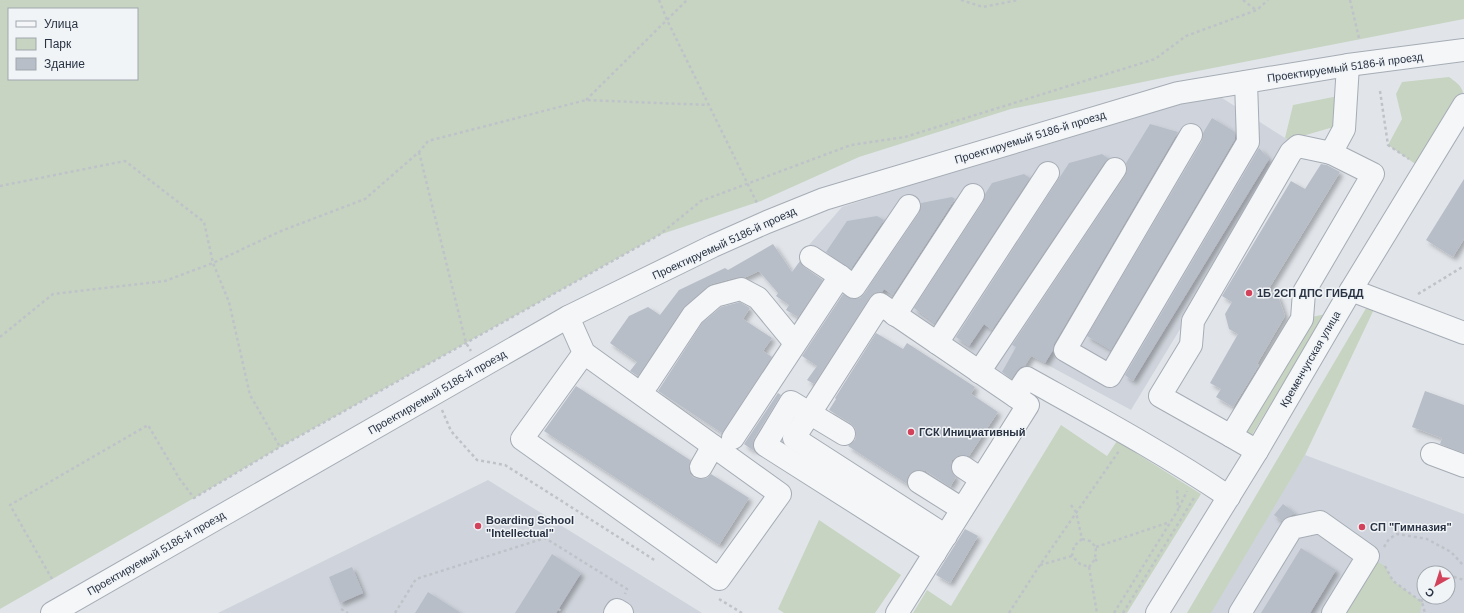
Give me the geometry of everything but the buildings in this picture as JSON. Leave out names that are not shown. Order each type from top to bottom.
[{"type":"street","name":"Проектируемый 5186-й проезд","points":[[52,613],[568,317],[713,246],[824,198],[1178,93],[1348,65],[1464,50]]},
{"type":"street","points":[[1331,153],[1344,129],[1348,65]]},
{"type":"street","points":[[1191,135],[1065,350],[1110,376],[1248,142],[1246,82]]},
{"type":"street","name":"Кременчугская улица","points":[[1157,613],[1257,451],[1351,290],[1464,105]]},
{"type":"street","points":[[1231,436],[1302,319],[1304,292],[1373,174],[1331,153],[1298,146],[1291,152],[1193,321],[1191,345],[1160,396],[1257,451]]},
{"type":"street","points":[[979,372],[1115,168]]},
{"type":"street","points":[[937,343],[1048,173]]},
{"type":"street","points":[[940,544],[794,438],[810,413],[973,195]]},
{"type":"street","points":[[733,438],[795,343],[909,206]]},
{"type":"street","points":[[811,256],[1028,405],[897,613]]},
{"type":"street","points":[[648,382],[693,315],[715,296],[741,289],[758,298],[795,343]]},
{"type":"street","points":[[1351,290],[1464,333]]},
{"type":"street","points":[[568,317],[584,353],[780,494],[719,580],[522,438],[584,353]]},
{"type":"street","points":[[1015,396],[1026,378],[1120,430],[1229,497]]},
{"type":"street","points":[[844,434],[791,402],[764,445],[940,544]]},
{"type":"street","points":[[701,467],[713,446]]},
{"type":"street","points":[[1432,454],[1464,466]]},
{"type":"street","points":[[962,467],[981,479]]},
{"type":"street","points":[[919,482],[962,509]]},
{"type":"street","points":[[1240,613],[1292,528],[1320,522],[1372,559],[1333,613]]},
{"type":"path","points":[[660,0],[667,20],[767,222]]},
{"type":"path","points":[[586,100],[687,0]]},
{"type":"path","points":[[961,0],[983,8],[1018,0]]},
{"type":"path","points":[[1243,0],[1257,10]]},
{"type":"path","points":[[52,579],[10,505],[148,425],[194,498],[280,447],[659,235],[701,201],[748,185],[851,145],[905,137],[1155,59],[1186,36],[1257,10],[1268,0]]},
{"type":"path","points":[[1350,0],[1359,38]]},
{"type":"path","points":[[1380,90],[1388,145],[1424,170]]},
{"type":"path","points":[[0,337],[53,294],[166,280],[213,263],[281,231],[365,199],[418,152],[428,141],[586,100],[708,105]]},
{"type":"path","points":[[418,152],[466,343],[481,366]]},
{"type":"path","points":[[0,186],[125,161],[204,222],[213,263],[229,302],[250,395],[280,447]]},
{"type":"path","points":[[1402,310],[1407,302],[1464,266]]},
{"type":"path","points":[[434,393],[451,431],[477,460],[504,465],[657,562]]},
{"type":"path","points":[[1009,613],[1076,512],[1123,446]]},
{"type":"path","points":[[1123,613],[1204,481]]},
{"type":"path","points":[[1114,613],[1178,510],[1178,487]]},
{"type":"path","points":[[1070,505],[1076,512],[1082,539]]},
{"type":"path","points":[[1096,547],[1171,522]]},
{"type":"path","points":[[1416,598],[1393,581],[1385,566],[1372,559],[1389,539],[1397,534],[1427,539],[1451,552],[1464,566]]},
{"type":"path","points":[[395,613],[416,579],[545,538],[628,589],[618,612]]},
{"type":"path","points":[[1082,539],[1090,541],[1096,547],[1095,559],[1089,566]]},
{"type":"path","points":[[1072,556],[1074,546],[1082,539]]},
{"type":"path","points":[[1040,565],[1072,556]]},
{"type":"path","points":[[1072,556],[1080,564],[1089,566]]},
{"type":"path","points":[[1095,559],[1099,563]]},
{"type":"path","points":[[1089,566],[1097,613]]},
{"type":"path","points":[[717,598],[742,613]]},
{"type":"path","points":[[341,609],[348,613]]},
{"type":"path","points":[[558,609],[565,613]]},
{"type":"shaded area","points":[[1219,96],[1293,143],[1131,410],[1031,356],[1013,389],[809,245],[842,207],[1150,108]]},
{"type":"shaded area","name":"СП \"Гимназия\"","points":[[1305,455],[1464,514],[1464,613],[1210,613],[1252,540]]},
{"type":"shaded area","name":"Boarding School \"Intellectual\"","points":[[488,480],[702,613],[218,613]]},
{"type":"green space","points":[[0,0],[1464,0],[1464,19],[1011,109],[859,157],[761,201],[659,235],[280,447],[0,609]]},
{"type":"green space","points":[[1449,77],[1457,83],[1463,91],[1464,105],[1424,170],[1388,145],[1402,119],[1396,94],[1402,82]]},
{"type":"green space","points":[[1338,96],[1337,126],[1306,135],[1293,143],[1285,138],[1293,105]]},
{"type":"green space","points":[[1372,298],[1377,303],[1305,455],[1211,613],[1187,613]]},
{"type":"green space","points":[[1326,314],[1250,438],[1241,420],[1302,319]]},
{"type":"green space","points":[[1061,425],[1107,456],[1117,441],[1201,494],[1127,613],[913,613],[927,590],[951,606]]},
{"type":"green space","points":[[819,520],[901,575],[875,613],[784,613],[778,609]]},
{"type":"green space","points":[[1368,556],[1385,566],[1393,581],[1416,598],[1416,605],[1421,605],[1420,613],[1333,613]]},
{"type":"place","name":"1Б 2СП ДПС ГИБДД","points":[[1249,293]]},
{"type":"place","name":"ГСК Инициативный","points":[[911,432]]},
{"type":"place","name":"Boarding School \"Intellectual\"","points":[[478,526]]},
{"type":"place","name":"СП \"Гимназия\"","points":[[1362,527]]}]
